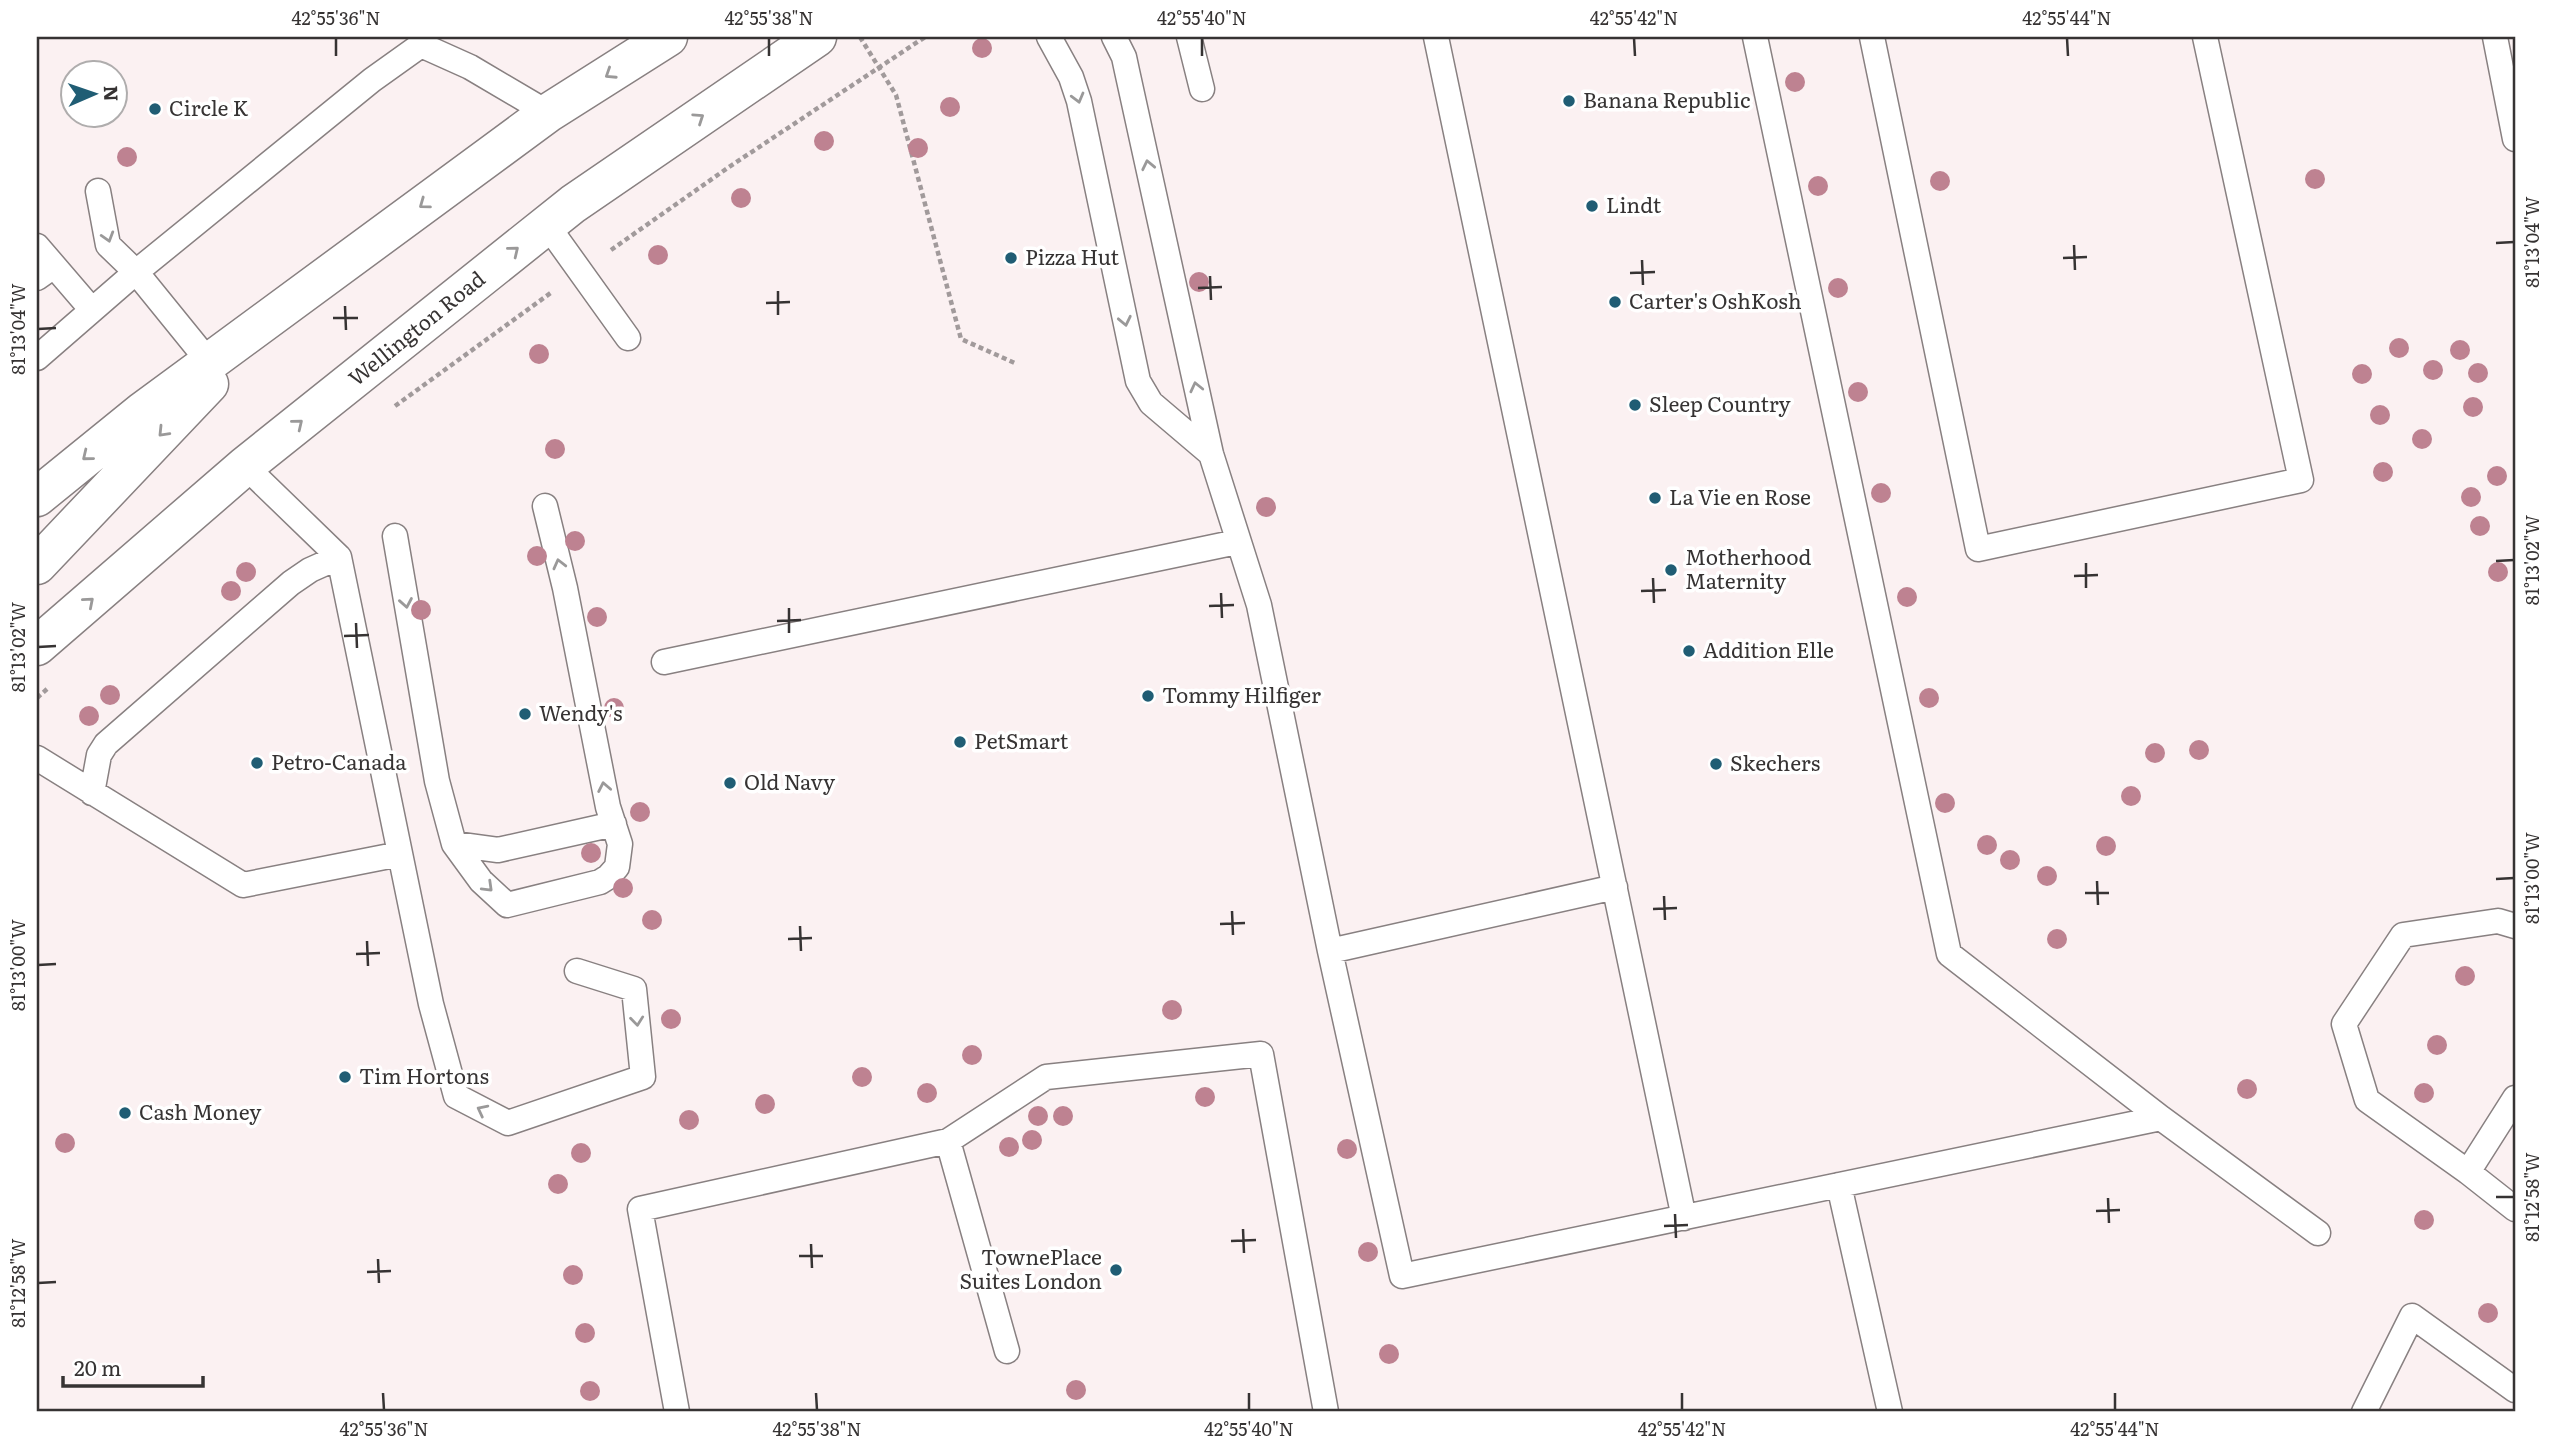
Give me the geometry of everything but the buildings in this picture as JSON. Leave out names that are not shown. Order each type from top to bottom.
[{"type":"main road","points":[[37,497],[143,411],[548,113],[667,37]]},
{"type":"main road","name":"Wellington Road","points":[[37,646],[245,466],[584,196],[817,37]]},
{"type":"main road","points":[[37,565],[278,312]]},
{"type":"lane","points":[[1049,37],[1071,77],[1079,101],[1138,381],[1151,402],[1211,454]]},
{"type":"lane","points":[[1114,37],[1124,57],[1211,454],[1259,605],[1330,951],[1402,1276],[2161,1118]]},
{"type":"lane","points":[[1189,37],[1202,89]]},
{"type":"lane","points":[[1436,37],[1684,1218]]},
{"type":"lane","points":[[1755,37],[1949,954],[2161,1118],[2318,1233]]},
{"type":"lane","points":[[1872,37],[1978,550],[2301,480],[2205,37]]},
{"type":"lane","points":[[2495,37],[2515,139]]},
{"type":"lane","points":[[37,358],[276,146],[372,80],[417,39],[548,113]]},
{"type":"lane","points":[[98,191],[108,245],[136,272],[209,362]]},
{"type":"lane","points":[[547,225],[628,338]]},
{"type":"lane","points":[[37,246],[46,272],[92,310]]},
{"type":"lane","points":[[245,466],[340,557],[431,1004],[456,1096],[508,1123],[643,1077],[634,989],[577,971]]},
{"type":"lane","points":[[395,536],[437,781],[454,844],[481,881],[507,905],[592,885],[608,877],[617,867],[620,856],[620,844],[608,807],[565,589],[545,506]]},
{"type":"lane","points":[[664,662],[1237,541]]},
{"type":"lane","points":[[92,793],[99,755],[106,744],[291,583],[310,570],[340,557]]},
{"type":"lane","points":[[37,758],[243,885],[400,854]]},
{"type":"lane","points":[[454,844],[498,850],[614,824]]},
{"type":"lane","points":[[1330,951],[1615,887]]},
{"type":"lane","points":[[2515,926],[2498,921],[2403,935],[2344,1024],[2367,1100],[2515,1209]]},
{"type":"lane","points":[[677,1412],[640,1209],[948,1141],[1046,1077],[1261,1054],[1326,1412]]},
{"type":"lane","points":[[2468,1172],[2515,1098]]},
{"type":"lane","points":[[948,1141],[1007,1351]]},
{"type":"lane","points":[[1839,1185],[1889,1412]]},
{"type":"lane","points":[[2364,1412],[2412,1316],[2515,1390]]},
{"type":"path","points":[[860,37],[896,95],[961,339],[1017,364]]},
{"type":"path","points":[[394,407],[580,271],[925,37]]},
{"type":"path","points":[[37,698],[57,680]]},
{"type":"place","name":"Banana Republic","points":[[1569,101]]},
{"type":"place","name":"Circle K","points":[[155,109]]},
{"type":"place","name":"Lindt","points":[[1592,206]]},
{"type":"place","name":"Pizza Hut","points":[[1011,258]]},
{"type":"place","name":"Carter's OshKosh","points":[[1615,302]]},
{"type":"place","name":"Sleep Country","points":[[1635,405]]},
{"type":"place","name":"La Vie en Rose","points":[[1655,498]]},
{"type":"place","name":"Motherhood Maternity","points":[[1671,570]]},
{"type":"place","name":"Addition Elle","points":[[1689,651]]},
{"type":"place","name":"Tommy Hilfiger","points":[[1148,696]]},
{"type":"place","name":"Wendy's","points":[[525,714]]},
{"type":"place","name":"PetSmart","points":[[960,742]]},
{"type":"place","name":"Petro-Canada","points":[[257,763]]},
{"type":"place","name":"Skechers","points":[[1716,764]]},
{"type":"place","name":"Old Navy","points":[[730,783]]},
{"type":"place","name":"Tim Hortons","points":[[345,1077]]},
{"type":"place","name":"Cash Money","points":[[125,1113]]},
{"type":"place","name":"TownePlace Suites London","points":[[1116,1270]]}]
